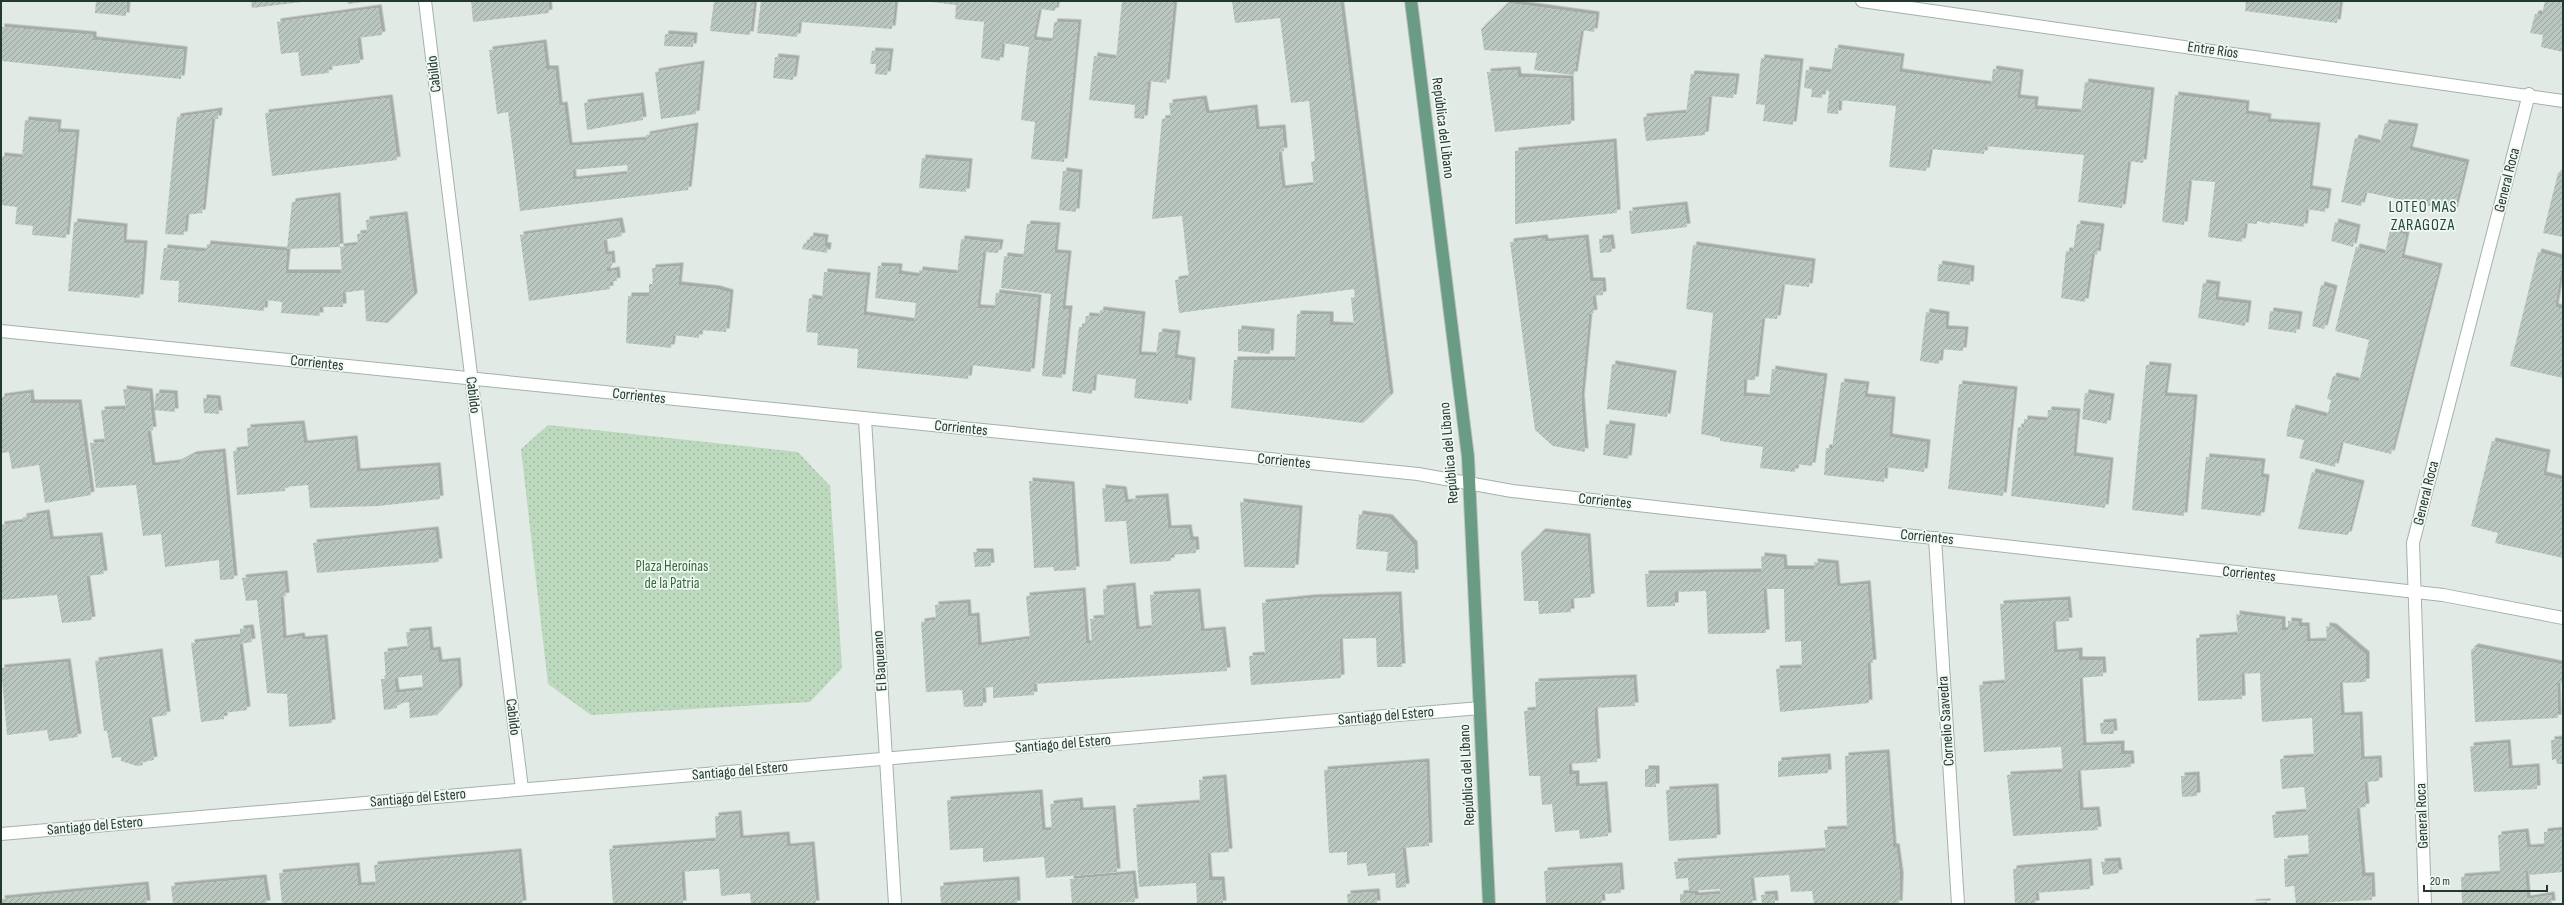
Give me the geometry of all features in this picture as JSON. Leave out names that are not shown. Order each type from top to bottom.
[{"type":"main road","name":"República del Líbano","points":[[1411,1],[1468,457],[1489,904]]},
{"type":"street","name":"Cabildo","points":[[425,1],[522,790]]},
{"type":"street","name":"Entre Ríos","points":[[1862,1],[2563,100]]},
{"type":"street","name":"General Roca","points":[[2425,904],[2413,543],[2529,94]]},
{"type":"street","name":"Corrientes","points":[[1,331],[1418,474],[1512,491],[2443,595],[2563,618]]},
{"type":"street","name":"El Baqueano","points":[[865,419],[896,904]]},
{"type":"street","name":"Cornelio Saavedra","points":[[1934,538],[1958,904]]},
{"type":"street","name":"Santiago del Estero","points":[[1,834],[1480,708]]},
{"type":"green space","name":"Plaza Heroínas de la Patria","points":[[548,425],[798,452],[830,486],[842,668],[810,702],[591,715],[548,684],[521,449]]},
{"type":"building","points":[[96,1],[127,1],[126,16],[95,13]]},
{"type":"building","points":[[251,1],[301,1],[302,2],[252,8]]},
{"type":"building","points":[[347,1],[363,1],[364,2],[348,4]]},
{"type":"building","points":[[471,1],[548,1],[549,13],[473,22]]},
{"type":"building","points":[[714,1],[754,1],[750,35],[710,31]]},
{"type":"building","points":[[761,1],[895,1],[892,29],[799,22],[797,37],[757,33]]},
{"type":"building","points":[[923,1],[1057,1],[1055,11],[1039,9],[1033,40],[1052,42],[1054,22],[1078,23],[1064,162],[1031,159],[1035,122],[1021,120],[1029,47],[1002,43],[1000,61],[981,58],[984,22],[955,19],[956,5]]},
{"type":"building","points":[[1122,1],[1174,1],[1166,83],[1148,81],[1144,119],[1134,118],[1135,105],[1089,100],[1094,56],[1116,59]]},
{"type":"building","points":[[1232,1],[1340,1],[1390,396],[1363,423],[1231,408],[1234,360],[1295,360],[1297,314],[1330,315],[1330,325],[1354,326],[1351,298],[1355,297],[1354,289],[1179,313],[1175,280],[1189,278],[1182,216],[1152,219],[1162,119],[1171,118],[1169,103],[1203,99],[1206,114],[1254,108],[1256,130],[1282,128],[1284,151],[1278,152],[1282,189],[1314,185],[1311,162],[1315,161],[1309,101],[1291,103],[1280,18],[1235,23]]},
{"type":"building","points":[[2246,1],[2340,1],[2337,23],[2245,11]]},
{"type":"building","points":[[2545,1],[2563,1],[2563,52],[2541,47],[2543,35],[2530,33],[2535,14],[2542,14]]},
{"type":"building","points":[[1508,3],[1596,15],[1594,32],[1581,30],[1574,75],[1534,70],[1537,53],[1484,50],[1481,29]]},
{"type":"building","points":[[378,8],[382,35],[357,38],[360,63],[328,67],[329,73],[301,76],[298,52],[281,54],[277,22]]},
{"type":"building","points":[[1,27],[93,35],[93,40],[184,50],[181,79],[1,61]]},
{"type":"building","points":[[665,34],[694,36],[693,47],[664,46]]},
{"type":"building","points":[[543,43],[546,69],[555,69],[559,106],[564,105],[569,146],[647,140],[646,135],[695,126],[688,190],[520,211],[508,112],[497,114],[489,50]],"holes":[[[627,165],[628,174],[573,180],[572,170]]]},
{"type":"building","points":[[1835,48],[1901,57],[1899,72],[1967,82],[1991,85],[1993,69],[2020,73],[2017,98],[2035,100],[2034,109],[2081,113],[2085,82],[2151,91],[2143,163],[2128,161],[2122,208],[2078,202],[2084,155],[1985,146],[1984,154],[1930,149],[1926,171],[1889,167],[1896,106],[1839,100],[1838,114],[1827,113],[1829,91],[1823,90],[1822,98],[1811,97],[1812,89],[1804,88],[1806,70],[1831,73]]},
{"type":"building","points":[[872,51],[890,52],[887,75],[875,74],[876,64],[870,64]]},
{"type":"building","points":[[775,57],[796,59],[793,80],[773,78]]},
{"type":"building","points":[[1761,58],[1800,62],[1793,125],[1763,121],[1765,105],[1756,104]]},
{"type":"building","points":[[701,64],[696,114],[661,119],[655,72]]},
{"type":"building","points":[[1517,70],[1518,77],[1570,79],[1571,124],[1495,132],[1487,72]]},
{"type":"building","points":[[1691,74],[1736,77],[1733,98],[1709,96],[1705,135],[1646,141],[1643,117],[1686,113]]},
{"type":"building","points":[[2175,95],[2246,104],[2245,114],[2268,117],[2267,122],[2317,126],[2309,189],[2328,192],[2325,212],[2306,209],[2304,227],[2270,222],[2270,224],[2257,221],[2257,224],[2245,223],[2242,242],[2208,237],[2215,182],[2189,180],[2184,225],[2162,222]]},
{"type":"building","points":[[640,96],[643,120],[587,130],[584,103]]},
{"type":"building","points":[[389,98],[397,160],[272,176],[265,113]]},
{"type":"building","points":[[219,111],[218,119],[212,119],[202,213],[186,215],[184,235],[165,234],[177,117]]},
{"type":"building","points":[[25,120],[58,123],[57,132],[76,133],[66,238],[32,235],[33,226],[15,224],[17,207],[1,205],[1,156],[22,158]]},
{"type":"building","points":[[2385,123],[2415,127],[2409,150],[2466,163],[2454,211],[2365,192],[2361,206],[2341,202],[2355,138],[2380,144]]},
{"type":"building","points":[[1613,142],[1617,213],[1515,224],[1515,151]]},
{"type":"building","points":[[922,158],[969,162],[966,192],[919,188]]},
{"type":"building","points":[[2563,169],[2563,237],[2543,233],[2558,173]]},
{"type":"building","points":[[1063,171],[1079,173],[1076,212],[1059,210]]},
{"type":"building","points":[[337,196],[340,247],[287,249],[292,202]]},
{"type":"building","points":[[1684,205],[1687,227],[1631,234],[1629,211]]},
{"type":"building","points":[[404,215],[414,296],[388,323],[366,321],[364,290],[342,293],[343,307],[319,307],[320,316],[281,313],[282,302],[265,300],[264,311],[178,302],[179,281],[160,280],[164,248],[206,252],[207,244],[287,251],[285,273],[342,273],[340,247],[358,245],[357,234],[367,233],[366,220]]},
{"type":"building","points":[[619,221],[622,236],[603,240],[605,255],[611,254],[612,266],[607,267],[607,272],[616,270],[617,281],[609,282],[610,289],[529,301],[520,235]]},
{"type":"building","points":[[74,222],[124,227],[123,243],[144,244],[140,298],[68,291]]},
{"type":"building","points":[[2335,222],[2357,228],[2353,247],[2331,241]]},
{"type":"building","points":[[1027,224],[1057,226],[1054,253],[1068,254],[1062,309],[1069,309],[1062,378],[1042,376],[1051,294],[1001,288],[1004,256],[1023,258]]},
{"type":"building","points":[[2077,224],[2101,227],[2097,255],[2092,253],[2085,302],[2061,298],[2066,251],[2073,252]]},
{"type":"building","points":[[2390,230],[2406,235],[2401,258],[2439,267],[2391,454],[2341,442],[2335,467],[2299,458],[2304,440],[2286,436],[2292,408],[2327,417],[2331,400],[2327,399],[2333,376],[2359,382],[2369,340],[2335,331],[2356,247],[2385,254]]},
{"type":"building","points":[[810,236],[825,238],[824,246],[828,246],[827,253],[802,249],[804,243],[809,244]]},
{"type":"building","points":[[1544,238],[1545,242],[1585,238],[1590,281],[1602,281],[1603,295],[1592,296],[1594,313],[1589,314],[1581,398],[1585,452],[1553,446],[1535,430],[1510,242]]},
{"type":"building","points":[[1610,238],[1612,252],[1600,253],[1599,239]]},
{"type":"building","points":[[961,239],[1000,243],[998,253],[983,252],[977,308],[994,309],[996,293],[1038,298],[1031,372],[970,365],[968,379],[857,368],[858,349],[817,345],[818,333],[806,332],[809,298],[822,300],[824,272],[867,276],[863,315],[914,322],[916,303],[875,298],[878,266],[899,267],[898,274],[919,277],[919,270],[957,274]]},
{"type":"building","points":[[1693,245],[1812,262],[1809,287],[1782,284],[1777,319],[1762,318],[1755,380],[1744,380],[1743,396],[1769,398],[1772,369],[1824,377],[1812,466],[1796,464],[1795,472],[1760,468],[1763,447],[1720,441],[1720,438],[1701,434],[1713,313],[1686,309]]},
{"type":"building","points":[[2538,252],[2563,259],[2555,307],[2563,309],[2563,378],[2510,366]]},
{"type":"building","points":[[1939,264],[1971,269],[1970,285],[1937,281]]},
{"type":"building","points":[[680,266],[678,285],[716,289],[730,293],[726,332],[700,330],[699,338],[673,335],[671,348],[626,343],[628,296],[649,296],[649,284],[653,284],[652,268]]},
{"type":"building","points":[[2203,283],[2217,285],[2215,300],[2248,304],[2245,326],[2198,318]]},
{"type":"building","points":[[2321,285],[2334,289],[2324,329],[2312,326]]},
{"type":"building","points":[[1100,310],[1142,315],[1138,355],[1156,356],[1159,332],[1177,334],[1174,358],[1192,361],[1188,404],[1134,398],[1136,379],[1094,374],[1092,394],[1072,391],[1079,327],[1084,327],[1086,316],[1099,317]]},
{"type":"building","points":[[2270,311],[2299,315],[2296,333],[2268,329]]},
{"type":"building","points":[[1926,312],[1946,315],[1945,329],[1965,330],[1963,351],[1941,349],[1939,364],[1920,361]]},
{"type":"building","points":[[1238,329],[1271,332],[1270,354],[1238,351]]},
{"type":"building","points":[[1612,364],[1673,374],[1667,417],[1607,409]]},
{"type":"building","points":[[2146,365],[2168,367],[2164,396],[2194,398],[2184,516],[2132,510]]},
{"type":"building","points":[[1841,382],[1866,385],[1864,397],[1892,400],[1889,437],[1927,443],[1924,472],[1885,467],[1884,482],[1824,475],[1826,448],[1832,448]]},
{"type":"building","points":[[1959,384],[2014,390],[2003,496],[1948,489]]},
{"type":"building","points":[[123,389],[149,392],[153,430],[147,431],[152,466],[178,463],[193,455],[222,452],[234,579],[220,580],[219,560],[165,567],[161,534],[143,536],[136,485],[96,488],[90,443],[105,442],[101,410],[126,409]]},
{"type":"building","points":[[30,393],[31,403],[78,403],[91,495],[45,503],[39,465],[12,469],[9,452],[1,453],[1,397]]},
{"type":"building","points":[[156,393],[174,394],[175,412],[154,410]]},
{"type":"building","points":[[2085,393],[2111,397],[2107,424],[2082,419]]},
{"type":"building","points":[[203,398],[217,399],[219,414],[204,413]]},
{"type":"building","points":[[2048,410],[2077,412],[2073,456],[2110,461],[2105,508],[2011,496],[2018,427],[2024,428],[2024,419],[2047,421]]},
{"type":"building","points":[[301,424],[304,444],[354,439],[357,472],[437,466],[440,499],[378,506],[310,508],[308,485],[285,487],[285,491],[237,495],[233,451],[248,449],[247,428]]},
{"type":"building","points":[[1606,424],[1632,427],[1628,459],[1603,455]]},
{"type":"building","points":[[2492,441],[2547,453],[2543,475],[2563,480],[2563,558],[2495,543],[2498,533],[2471,526]]},
{"type":"building","points":[[2206,457],[2262,462],[2260,477],[2266,478],[2261,516],[2201,509]]},
{"type":"building","points":[[2312,472],[2361,484],[2348,535],[2298,529]]},
{"type":"building","points":[[1029,481],[1071,485],[1076,570],[1054,571],[1053,567],[1034,568]]},
{"type":"building","points":[[1102,488],[1123,490],[1125,503],[1132,502],[1132,499],[1165,497],[1168,529],[1188,528],[1190,540],[1195,540],[1196,553],[1171,555],[1171,561],[1130,564],[1126,521],[1105,522]]},
{"type":"building","points":[[1240,502],[1299,509],[1295,568],[1244,567]]},
{"type":"building","points":[[46,513],[50,540],[99,536],[104,574],[86,576],[92,620],[62,623],[57,595],[1,600],[1,525],[23,522],[23,517]]},
{"type":"building","points":[[1359,514],[1389,518],[1414,545],[1415,573],[1386,571],[1388,552],[1356,549]]},
{"type":"building","points":[[435,530],[439,562],[317,573],[313,543]]},
{"type":"building","points":[[1542,532],[1587,537],[1591,597],[1570,599],[1571,612],[1539,614],[1538,601],[1524,601],[1521,552]]},
{"type":"building","points":[[973,552],[990,552],[991,566],[975,567]]},
{"type":"building","points":[[1761,556],[1783,558],[1784,569],[1815,569],[1814,562],[1835,564],[1837,587],[1867,584],[1873,663],[1867,663],[1869,703],[1780,712],[1776,669],[1802,668],[1801,641],[1785,642],[1784,589],[1763,589],[1766,633],[1708,634],[1706,591],[1675,592],[1675,606],[1647,607],[1645,574],[1762,572]]},
{"type":"building","points":[[284,574],[286,596],[280,597],[283,639],[301,636],[302,640],[324,638],[332,723],[289,727],[287,694],[267,693],[257,600],[246,601],[242,578]]},
{"type":"building","points":[[1132,586],[1136,630],[1152,628],[1150,595],[1197,592],[1201,632],[1222,630],[1227,671],[1033,684],[1034,695],[993,698],[993,687],[982,688],[983,706],[964,707],[962,690],[926,692],[921,622],[936,620],[935,605],[967,603],[968,617],[976,616],[978,646],[1030,639],[1026,596],[1082,591],[1086,644],[1092,643],[1090,619],[1104,618],[1103,589]]},
{"type":"building","points":[[1398,595],[1402,667],[1377,667],[1376,638],[1339,639],[1341,678],[1251,685],[1249,656],[1265,655],[1262,603],[1312,598]]},
{"type":"building","points":[[2067,600],[2069,621],[2052,622],[2054,653],[2079,651],[2079,660],[2102,660],[2103,676],[2079,678],[2083,746],[2121,744],[2121,754],[2130,754],[2131,767],[2077,771],[2080,811],[2096,810],[2098,830],[2013,836],[2007,775],[2063,772],[2061,747],[1984,752],[1979,685],[2005,683],[2000,604]]},
{"type":"building","points":[[2236,614],[2282,620],[2282,631],[2288,630],[2288,621],[2299,622],[2298,626],[2306,626],[2307,642],[2327,641],[2326,626],[2333,627],[2366,655],[2366,682],[2339,683],[2341,716],[2359,715],[2361,760],[2378,759],[2379,781],[2364,782],[2366,807],[2356,808],[2362,876],[2371,876],[2372,900],[2296,904],[2294,886],[2285,887],[2284,859],[2309,857],[2308,835],[2274,838],[2272,815],[2307,812],[2304,787],[2282,789],[2280,759],[2314,757],[2312,718],[2262,722],[2260,673],[2241,674],[2242,699],[2198,701],[2196,638],[2238,635]]},
{"type":"building","points":[[250,628],[252,642],[239,644],[247,710],[224,713],[224,719],[201,722],[191,643],[240,637],[240,629]]},
{"type":"building","points":[[428,630],[430,651],[437,650],[439,663],[457,661],[459,689],[437,715],[410,718],[409,702],[397,704],[397,708],[384,710],[381,679],[386,679],[384,652],[408,649],[406,632]],"holes":[[[422,675],[423,690],[396,693],[394,678]]]},
{"type":"building","points":[[2475,647],[2563,665],[2563,683],[2557,683],[2558,718],[2475,722],[2471,650]]},
{"type":"building","points":[[159,652],[167,715],[148,718],[154,760],[142,762],[143,765],[137,766],[121,761],[121,757],[112,758],[107,731],[104,731],[95,661]]},
{"type":"building","points":[[67,662],[78,737],[49,741],[47,730],[7,735],[1,668]]},
{"type":"building","points":[[1633,678],[1635,706],[1594,708],[1597,762],[1568,764],[1569,774],[1576,774],[1576,787],[1604,785],[1608,836],[1580,839],[1579,830],[1555,832],[1552,804],[1542,805],[1540,776],[1529,776],[1524,711],[1536,710],[1535,682]]},
{"type":"building","points":[[2113,722],[2114,734],[2101,734],[2100,723]]},
{"type":"building","points":[[2563,739],[2563,764],[2557,764],[2556,759],[2552,760],[2551,740]]},
{"type":"building","points":[[2507,743],[2509,769],[2536,767],[2537,789],[2474,792],[2470,746]]},
{"type":"building","points":[[1886,753],[1893,847],[1896,847],[1900,876],[1899,904],[1814,904],[1812,891],[1791,892],[1789,875],[1750,878],[1753,904],[1680,904],[1680,894],[1695,893],[1695,896],[1720,894],[1720,889],[1689,891],[1688,878],[1676,879],[1674,862],[1826,851],[1824,830],[1847,829],[1845,756]]},
{"type":"building","points":[[1827,757],[1828,773],[1778,777],[1778,761]]},
{"type":"building","points":[[1426,762],[1429,846],[1402,848],[1406,887],[1396,888],[1395,873],[1368,876],[1366,863],[1347,865],[1347,852],[1329,853],[1324,770]]},
{"type":"building","points":[[1645,769],[1656,769],[1656,787],[1645,787]]},
{"type":"building","points":[[2196,775],[2197,796],[2182,797],[2181,776]]},
{"type":"building","points":[[1223,778],[1229,852],[1207,853],[1209,880],[1221,880],[1223,904],[1197,904],[1196,883],[1139,887],[1133,808],[1200,803],[1199,780]]},
{"type":"building","points":[[1715,787],[1717,838],[1669,841],[1666,790]]},
{"type":"building","points":[[1039,793],[1042,831],[1052,830],[1050,804],[1079,801],[1080,811],[1112,809],[1117,872],[1046,878],[1044,857],[983,862],[983,848],[950,850],[947,800]]},
{"type":"building","points":[[738,814],[740,839],[786,835],[787,847],[811,845],[816,904],[751,904],[750,893],[721,896],[719,869],[681,872],[683,904],[613,904],[609,849],[716,841],[715,816]]},
{"type":"building","points":[[2563,830],[2563,872],[2529,875],[2528,871],[2525,871],[2527,899],[2551,895],[2552,904],[2462,904],[2461,877],[2500,874],[2498,835],[2525,832],[2527,848],[2544,847],[2544,832]]},
{"type":"building","points":[[518,852],[523,904],[282,904],[279,873],[356,866],[358,886],[376,885],[374,865]]},
{"type":"building","points":[[2117,861],[2119,873],[2103,875],[2101,862]]},
{"type":"building","points":[[2088,862],[2090,889],[2035,893],[2036,904],[2015,904],[2013,869]]},
{"type":"building","points":[[1619,866],[1621,893],[1601,894],[1602,904],[1546,904],[1544,871]]},
{"type":"building","points":[[1132,874],[1135,902],[1072,904],[1070,879]]},
{"type":"building","points":[[263,878],[267,904],[173,904],[171,886]]},
{"type":"building","points":[[1016,880],[1017,904],[941,904],[940,886]]},
{"type":"building","points":[[145,885],[147,904],[2,904],[1,899]]},
{"type":"building","points":[[1376,892],[1377,904],[1348,904],[1347,894]]},
{"type":"building","points":[[1774,894],[1775,904],[1762,904],[1761,895]]},
{"type":"building","points":[[2267,902],[2267,904],[2252,904],[2252,903]]},
{"type":"district","name":"LOTEO MAS ZARAGOZA","points":[[2423,216]]}]
